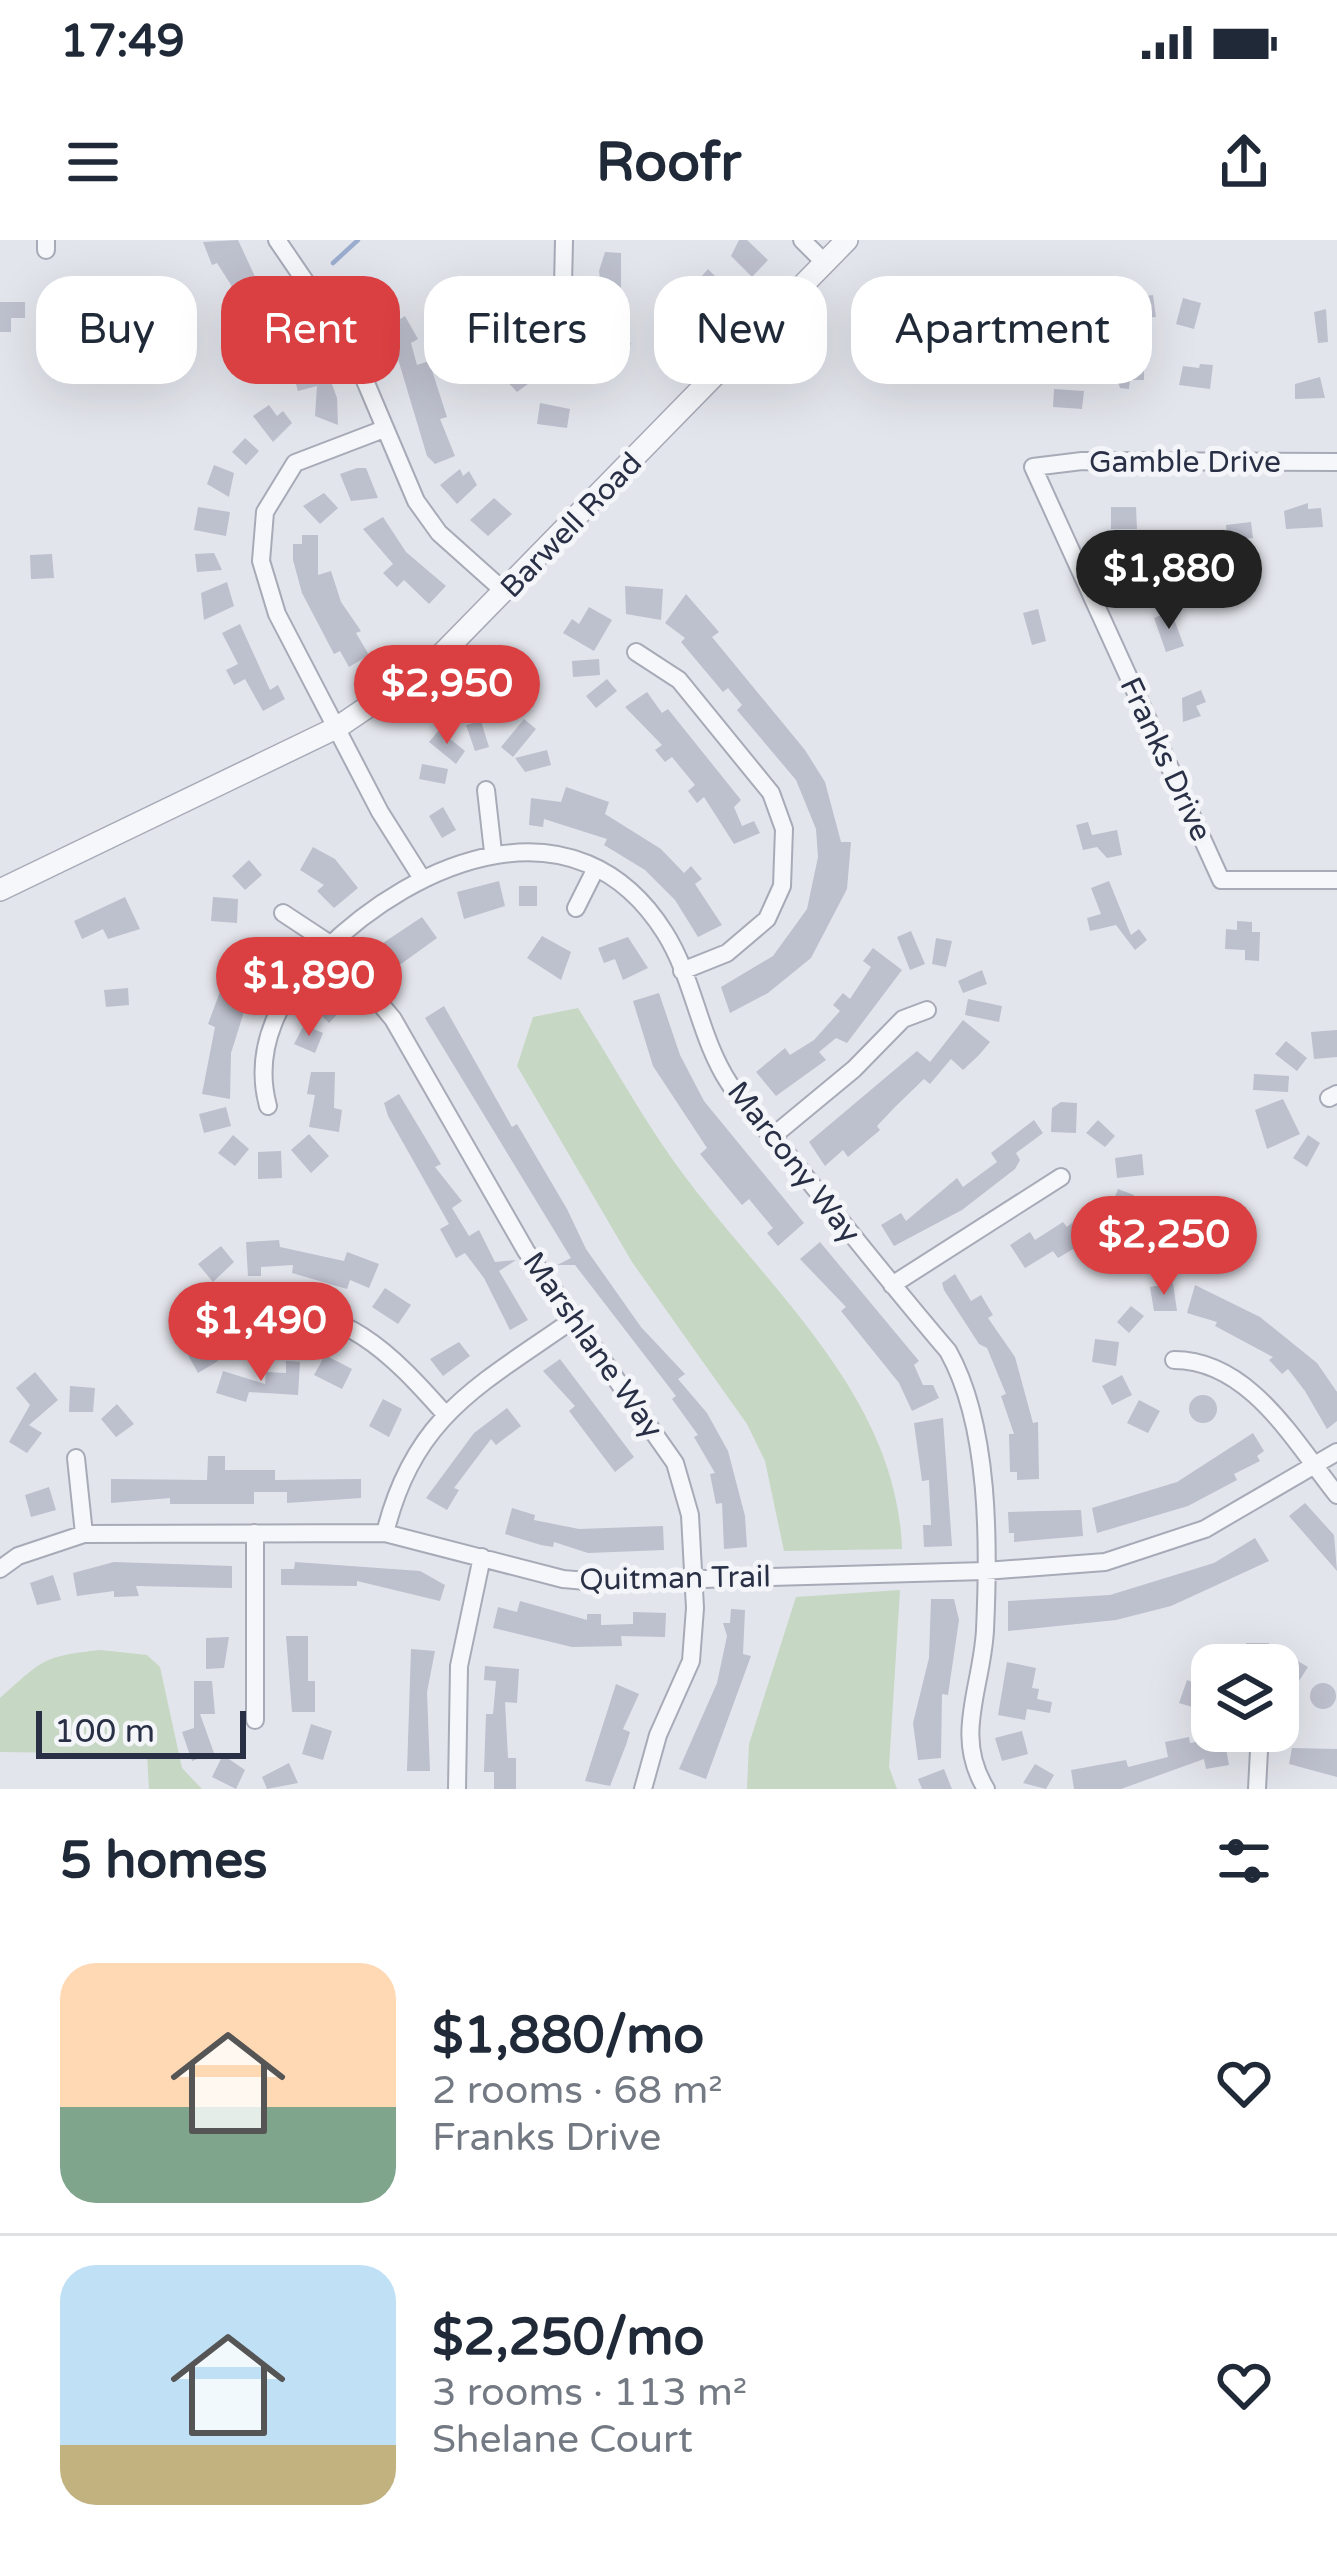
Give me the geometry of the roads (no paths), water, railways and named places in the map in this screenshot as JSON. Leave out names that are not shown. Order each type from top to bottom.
[{"type":"street","points":[[277,240],[352,350],[416,501],[439,533],[505,592]]},
{"type":"street","points":[[563,276],[564,240]]},
{"type":"street","points":[[802,240],[825,262]]},
{"type":"street","name":"Barwell Road","points":[[0,890],[338,727],[434,662],[847,240]]},
{"type":"street","points":[[384,429],[295,463],[265,512],[261,561],[266,587],[380,812],[421,877]]},
{"type":"street","name":"Gamble Drive","points":[[1033,466],[1082,461],[1337,462]]},
{"type":"street","name":"Franks Drive","points":[[1033,466],[1221,880],[1337,880]]},
{"type":"street","points":[[637,652],[679,680],[771,793],[784,829],[782,886],[767,919],[727,953],[682,970]]},
{"type":"street","points":[[486,790],[493,852]]},
{"type":"street","name":"Marcony Way","points":[[268,1106],[262,1052],[274,1020],[307,967],[330,944],[421,877],[493,852],[542,853],[596,870],[648,910],[682,970],[717,1061],[964,1381],[977,1433],[985,1571],[985,1634],[968,1723],[970,1763],[986,1789]]},
{"type":"street","points":[[576,908],[596,870]]},
{"type":"street","name":"Marshlane Way","points":[[283,913],[330,944],[393,1019],[571,1322],[675,1463],[690,1515],[691,1661],[658,1735],[643,1789]]},
{"type":"street","points":[[772,1136],[854,1070],[903,1019],[927,1010]]},
{"type":"street","points":[[892,1285],[1061,1178]]},
{"type":"street","points":[[255,1321],[299,1312],[361,1334],[400,1364],[445,1414]]},
{"type":"street","points":[[386,1533],[410,1459],[445,1414],[571,1322]]},
{"type":"street","points":[[1174,1360],[1227,1370],[1247,1386],[1337,1495]]},
{"type":"street","name":"Quitman Trail","points":[[0,1569],[18,1556],[84,1534],[255,1532],[386,1533],[562,1579],[985,1571],[1106,1562],[1205,1529],[1337,1452]]},
{"type":"street","points":[[76,1458],[84,1534]]},
{"type":"street","points":[[255,1532],[256,1720]]},
{"type":"street","points":[[458,1789],[458,1666],[482,1557]]},
{"type":"street","points":[[1257,1789],[1260,1752]]},
{"type":"waterway","points":[[333,263],[358,240]]}]
